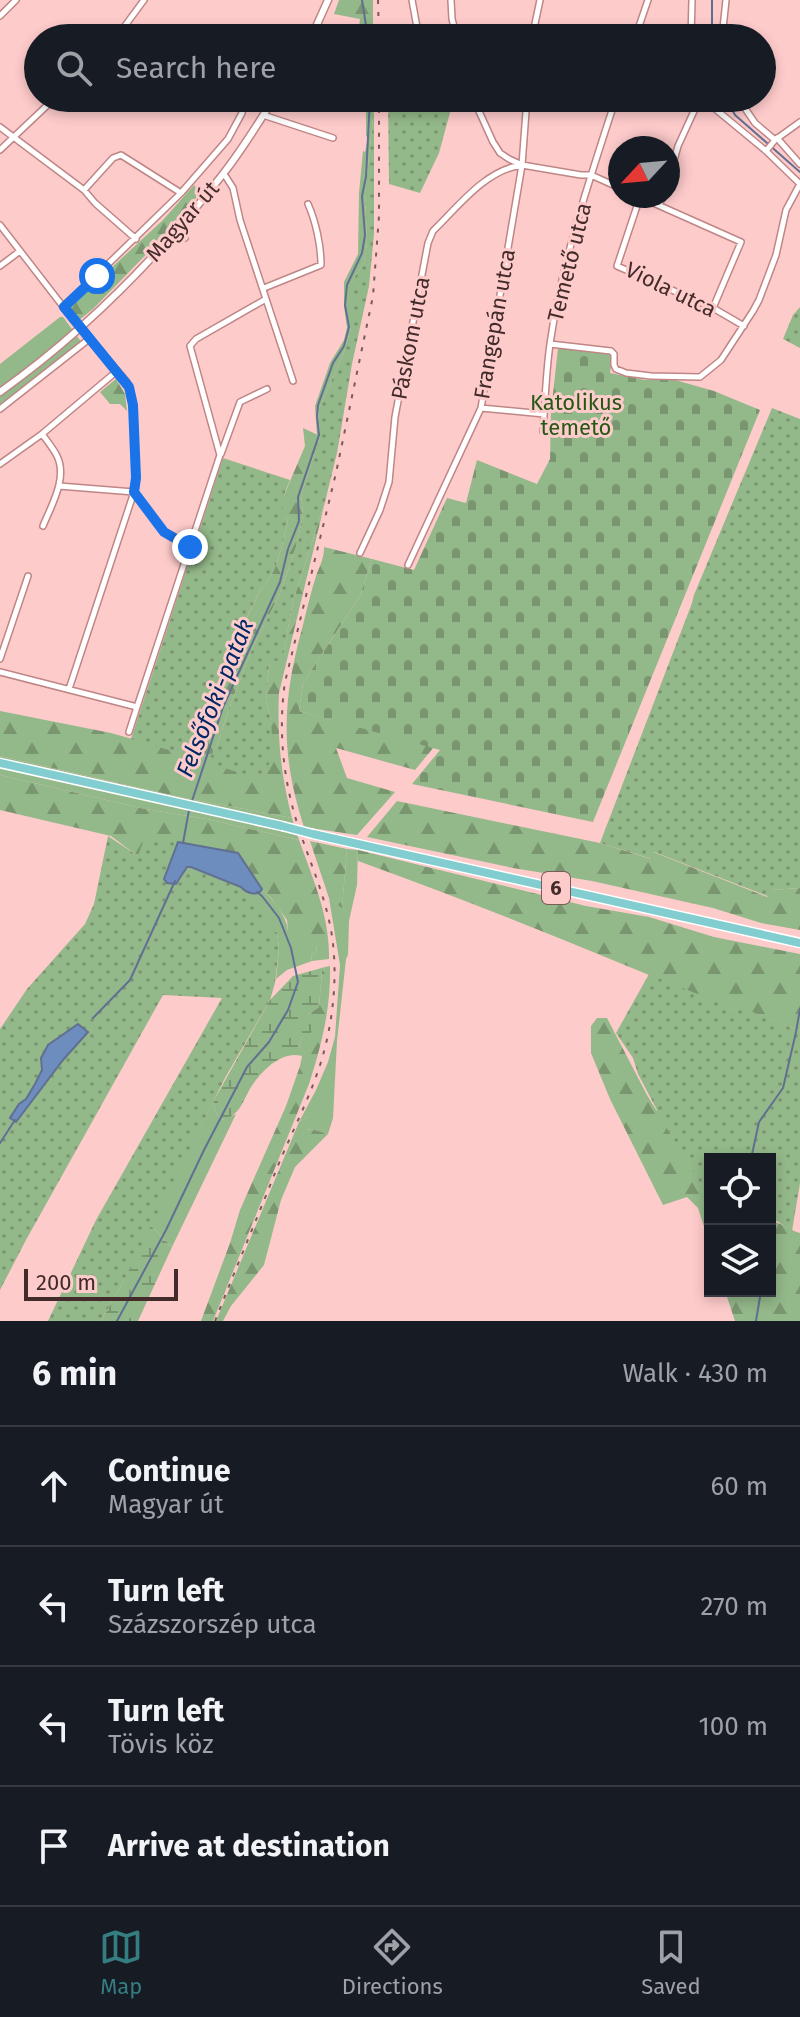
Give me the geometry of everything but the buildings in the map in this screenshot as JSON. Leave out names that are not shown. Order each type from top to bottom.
[{"type":"main road","name":"6","points":[[0,763],[800,943]]},
{"type":"street","points":[[0,16],[16,0]]},
{"type":"street","points":[[126,24],[144,0]]},
{"type":"street","points":[[317,24],[328,0]]},
{"type":"street","points":[[412,0],[416,24]]},
{"type":"street","points":[[451,0],[453,24]]},
{"type":"street","points":[[535,24],[540,0]]},
{"type":"street","points":[[640,24],[648,0]]},
{"type":"street","points":[[691,24],[692,0]]},
{"type":"street","points":[[723,24],[726,0]]},
{"type":"street","points":[[0,150],[41,112]]},
{"type":"street","name":"Magyar út","points":[[0,392],[80,327],[136,274],[223,174],[265,112]]},
{"type":"street","points":[[479,112],[496,148],[509,159],[522,165],[591,175],[608,183]]},
{"type":"street","name":"Frangepán utca","points":[[408,565],[481,408],[522,165],[526,112]]},
{"type":"street","name":"Temető utca","points":[[543,431],[550,344],[566,268],[611,112]]},
{"type":"street","points":[[680,142],[694,112]]},
{"type":"street","points":[[550,344],[611,351],[616,369],[651,376],[700,377],[721,360],[759,300],[776,255],[786,210],[800,184],[718,112]]},
{"type":"street","points":[[748,112],[755,123],[800,164]]},
{"type":"street","name":"Magyar út","points":[[64,307],[181,193],[228,139],[242,113]]},
{"type":"street","points":[[263,115],[333,138]]},
{"type":"street","points":[[766,151],[776,139],[800,122]]},
{"type":"street","points":[[0,127],[84,190],[136,239]]},
{"type":"street","name":"Magyar út","points":[[84,190],[113,158],[121,155],[181,193]]},
{"type":"street","name":"Páskom utca","points":[[360,553],[389,482],[395,417],[428,243],[433,231],[489,178],[522,165]]},
{"type":"street","points":[[223,174],[233,188],[240,220],[293,381]]},
{"type":"street","points":[[264,288],[321,265],[308,204]]},
{"type":"street","name":"Viola utca","points":[[635,208],[617,266],[713,308],[744,326]]},
{"type":"street","points":[[666,208],[741,242],[713,308]]},
{"type":"street","points":[[0,225],[89,339],[127,382],[132,398],[134,492],[69,689]]},
{"type":"street","points":[[176,229],[185,238]]},
{"type":"street","points":[[0,266],[20,251]]},
{"type":"street","points":[[220,455],[190,346],[266,299]]},
{"type":"street","points":[[0,409],[89,339]]},
{"type":"street","points":[[0,464],[42,434],[117,371]]},
{"type":"street","points":[[129,732],[240,402],[267,389]]},
{"type":"street","points":[[481,408],[544,414]]},
{"type":"street","points":[[42,434],[57,454],[61,474],[43,526]]},
{"type":"street","points":[[59,486],[134,492],[164,532],[190,547]]},
{"type":"street","points":[[0,659],[28,576]]},
{"type":"street","points":[[0,672],[137,707]]},
{"type":"green space","points":[[339,0],[373,0],[373,24],[359,24],[360,19],[334,14]]},
{"type":"green space","points":[[366,112],[374,112],[365,193],[367,242],[364,263],[351,283],[351,328],[343,355],[318,411],[320,436],[317,435],[315,406],[330,363],[344,340],[347,328],[344,282],[358,254],[359,193]]},
{"type":"green space","points":[[374,112],[374,234],[369,286],[325,502],[293,601],[283,657],[269,665],[266,701],[271,719],[273,759],[258,778],[207,763],[218,743],[253,647],[279,596],[296,547],[303,515],[301,495],[320,436],[318,411],[343,355],[351,328],[351,283],[364,263],[367,242],[365,193]]},
{"type":"green space","points":[[388,112],[450,112],[439,153],[420,193],[389,184]]},
{"type":"green space","points":[[194,185],[201,192],[168,232],[79,320],[69,307],[163,220]]},
{"type":"green space","points":[[800,307],[800,348],[783,339],[793,315]]},
{"type":"green space","points":[[60,317],[82,343],[0,410],[0,364]]},
{"type":"green space","name":"Katolikus temető","points":[[558,348],[605,352],[612,357],[610,373],[645,380],[675,380],[714,391],[760,410],[593,822],[412,784],[440,750],[299,711],[303,683],[360,596],[372,559],[414,570],[447,498],[466,503],[477,460],[537,484],[550,459]]},
{"type":"green space","points":[[116,379],[125,394],[127,411],[120,404],[110,404],[100,392]]},
{"type":"green space","points":[[772,408],[800,419],[800,888],[771,890],[770,897],[654,852],[652,859],[600,843],[694,595]]},
{"type":"green space","points":[[303,428],[320,436],[301,495],[303,515],[296,547],[279,596],[253,647],[208,762],[271,719],[266,701],[269,665],[283,656],[293,601],[325,502],[279,693],[281,756],[292,818],[180,797],[0,756],[0,711],[111,733],[189,755],[232,650],[279,557],[288,521],[282,511],[282,500],[305,446]]},
{"type":"green space","points":[[223,458],[290,480],[282,505],[288,521],[275,566],[231,651],[189,756],[131,739]]},
{"type":"green space","points":[[324,547],[372,559],[360,596],[303,683],[299,711],[434,747],[415,770],[336,748],[347,778],[395,792],[357,835],[304,827],[288,750],[291,678]]},
{"type":"green space","points":[[0,756],[180,797],[292,818],[299,840],[207,819],[145,809],[0,775]]},
{"type":"green space","points":[[0,775],[145,809],[207,819],[299,840],[324,913],[329,959],[312,961],[311,955],[316,952],[317,946],[309,945],[303,931],[291,935],[287,920],[238,853],[178,842],[144,842],[139,857],[111,836],[0,810]]},
{"type":"green space","points":[[397,801],[600,843],[651,859],[653,852],[767,897],[771,890],[800,888],[800,930],[592,881],[513,868],[367,837]]},
{"type":"green space","points":[[108,836],[138,856],[143,842],[178,842],[165,879],[179,881],[187,867],[191,867],[241,887],[261,912],[265,933],[277,932],[279,948],[275,983],[270,1000],[225,1078],[101,1321],[48,1321],[96,1220],[222,998],[163,995],[0,1290],[0,1029],[27,989],[85,924],[94,904]]},
{"type":"green space","points":[[310,841],[347,849],[342,908],[329,898]]},
{"type":"green space","points":[[347,849],[358,850],[357,885],[349,921],[333,1118],[328,1134],[306,1130],[307,1117],[299,1122],[328,1062],[335,1037],[340,965],[329,898],[342,907]]},
{"type":"green space","points":[[358,850],[586,906],[649,917],[714,937],[800,954],[800,1031],[744,1009],[737,1011],[502,915],[358,861]]},
{"type":"green space","points":[[262,889],[282,913],[288,931],[303,931],[317,946],[316,952],[311,955],[312,961],[287,970],[276,979],[277,933],[265,933],[243,891],[256,894]]},
{"type":"green space","points":[[330,966],[325,1025],[309,1084],[213,1321],[201,1321],[240,1210],[286,1106],[306,1051],[298,1046],[307,1015],[319,1007],[322,971]]},
{"type":"green space","points":[[325,967],[319,1007],[307,1015],[307,1021],[313,1027],[310,1036],[303,1036],[298,1046],[307,1051],[302,1056],[287,1056],[272,1064],[255,1081],[237,1111],[223,1120],[217,1115],[213,1102],[270,1000],[293,976]]},
{"type":"green space","points":[[649,974],[737,1011],[743,1008],[800,1031],[800,1183],[792,1231],[776,1221],[776,1153],[704,1153],[704,1189],[657,1112],[633,1058],[616,1033]]},
{"type":"green space","points":[[597,1018],[607,1018],[647,1095],[704,1188],[704,1226],[698,1208],[687,1197],[663,1205],[610,1099],[591,1053],[591,1026]]},
{"type":"green space","points":[[213,1102],[217,1115],[223,1120],[236,1114],[172,1247],[150,1225]]},
{"type":"green space","points":[[307,1117],[311,1120],[307,1130],[328,1134],[295,1167],[281,1200],[264,1265],[231,1306],[223,1321],[216,1321],[299,1122]]},
{"type":"green space","points":[[776,1222],[800,1233],[800,1321],[735,1321],[727,1297],[776,1297]]},
{"type":"green space","points":[[150,1225],[172,1247],[138,1321],[101,1321],[121,1286]]},
{"type":"water","points":[[178,842],[238,853],[262,889],[258,893],[249,892],[191,867],[187,867],[176,884],[167,883],[164,879]]},
{"type":"water","points":[[78,1024],[88,1032],[16,1122],[10,1118],[35,1084],[42,1070],[41,1058],[48,1045]]},
{"type":"waterway","name":"Felsőfoki-patak","points":[[362,0],[366,24]]},
{"type":"waterway","points":[[712,0],[712,24]]},
{"type":"waterway","name":"Felsőfoki-patak","points":[[191,804],[223,707],[280,582],[299,521],[298,497],[319,435],[318,405],[349,327],[345,305],[347,285],[362,253],[365,235],[362,196],[369,112]]},
{"type":"waterway","points":[[733,112],[800,172]]},
{"type":"waterway","name":"Felsőfoki-patak","points":[[183,843],[189,810]]},
{"type":"waterway","points":[[93,1018],[130,980],[175,881]]},
{"type":"waterway","name":"Felsőfoki-patak","points":[[117,1321],[247,1067],[269,1042],[288,1010],[298,982],[291,948],[279,918],[257,892]]},
{"type":"waterway","points":[[752,1153],[759,1122],[783,1088],[800,1009]]},
{"type":"waterway","points":[[0,1143],[15,1120]]},
{"type":"waterway","points":[[756,1321],[760,1297]]},
{"type":"railway","points":[[378,0],[379,24]]},
{"type":"railway","points":[[215,1321],[312,1088],[331,1016],[334,984],[332,936],[289,790],[283,754],[282,718],[285,682],[336,473],[373,296],[379,216],[379,112]]},
{"type":"route","points":[[97,276],[64,307],[129,387],[133,405],[134,492],[164,532],[190,547]]}]
